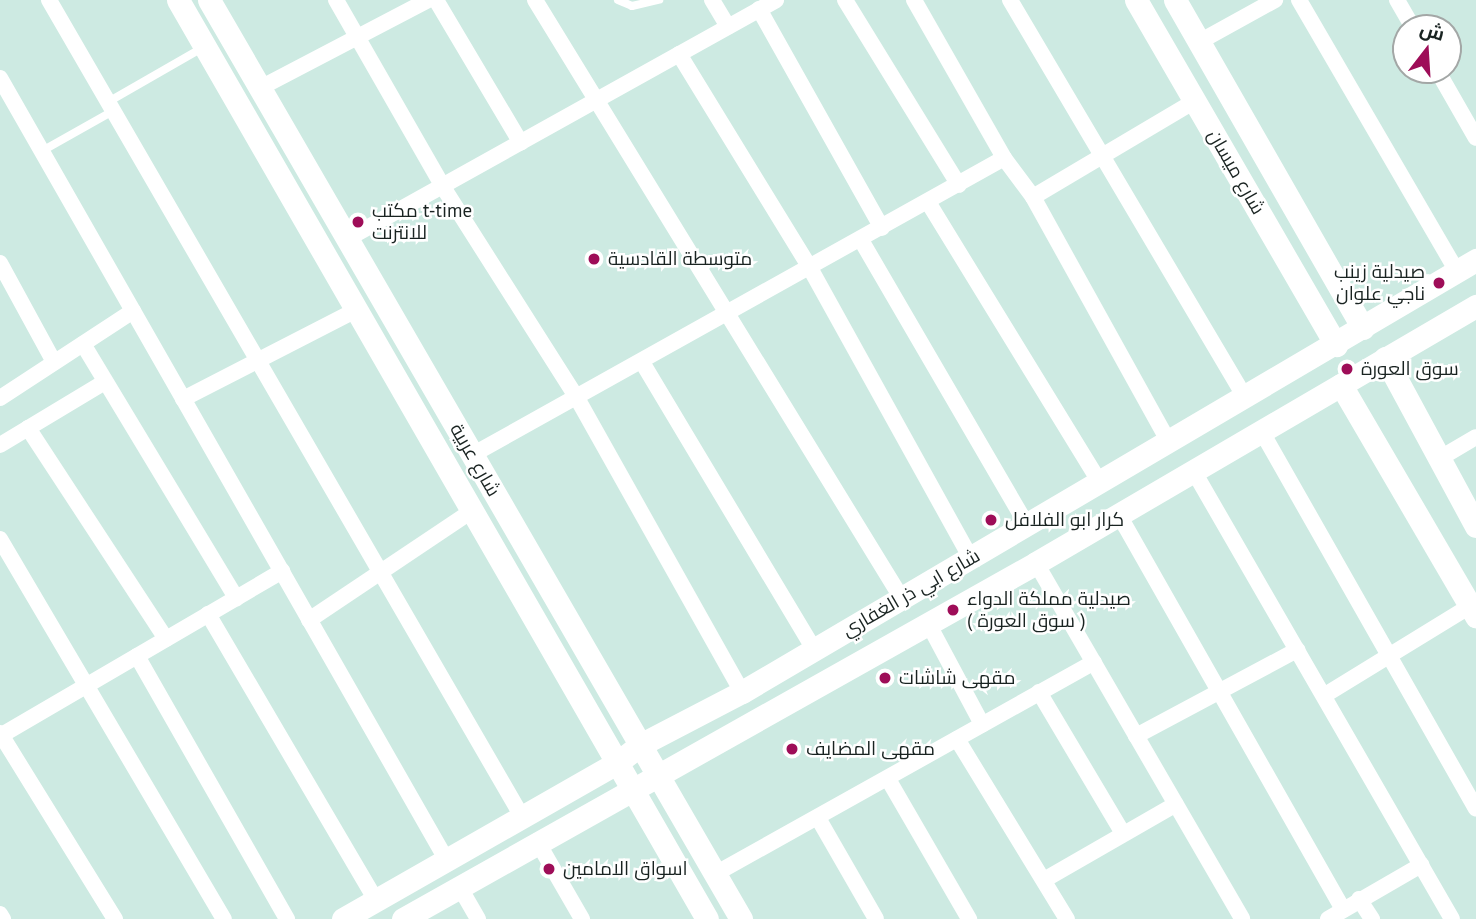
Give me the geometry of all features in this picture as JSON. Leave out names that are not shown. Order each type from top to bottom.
[{"type":"main road","name":"شارع عربية","points":[[178,0],[707,919]]},
{"type":"main road","name":"شارع عربية","points":[[209,0],[741,919]]},
{"type":"main road","name":"شارع ميسان","points":[[1136,0],[1336,345]]},
{"type":"main road","name":"شارع ميسان","points":[[1175,0],[1363,328]]},
{"type":"main road","name":"شارع ابي ذر الغفاري","points":[[343,919],[617,763],[640,745],[742,692],[1336,345],[1466,266]]},
{"type":"main road","name":"شارع ابي ذر الغفاري","points":[[403,919],[537,841],[633,791],[657,775],[1036,563],[1476,306]]},
{"type":"main road","points":[[1385,358],[1437,460],[1476,526]]},
{"type":"main road","points":[[1342,384],[1473,611]]},
{"type":"main road","points":[[1052,511],[1070,543]]},
{"type":"street","points":[[49,0],[522,816]]},
{"type":"street","points":[[337,0],[443,187],[577,398],[742,692]]},
{"type":"street","points":[[260,89],[428,0]]},
{"type":"street","points":[[436,0],[521,143]]},
{"type":"street","points":[[535,0],[726,317],[902,598]]},
{"type":"street","points":[[712,0],[728,27]]},
{"type":"street","points":[[347,239],[776,0]]},
{"type":"street","points":[[845,0],[959,185]]},
{"type":"street","points":[[914,0],[1004,158],[1033,197],[1169,442]]},
{"type":"street","points":[[1010,0],[1245,398]]},
{"type":"street","points":[[1199,43],[1275,0]]},
{"type":"street","points":[[1299,0],[1466,266]]},
{"type":"street","points":[[759,9],[882,228]]},
{"type":"street","points":[[679,54],[810,268],[971,558]]},
{"type":"street","points":[[0,78],[5,99],[42,152],[446,859]]},
{"type":"street","points":[[1445,84],[1476,138]]},
{"type":"street","points":[[1033,197],[1195,102]]},
{"type":"street","points":[[472,455],[726,317],[1004,158]]},
{"type":"street","points":[[928,202],[1100,482]]},
{"type":"street","points":[[861,240],[1027,525]]},
{"type":"street","points":[[0,263],[54,362]]},
{"type":"street","points":[[183,399],[356,310]]},
{"type":"street","points":[[0,398],[133,311]]},
{"type":"street","points":[[83,344],[103,383],[236,598]]},
{"type":"street","points":[[642,362],[814,649]]},
{"type":"street","points":[[0,444],[103,383]]},
{"type":"street","points":[[28,428],[166,639]]},
{"type":"street","points":[[1262,432],[1476,808]]},
{"type":"street","points":[[1437,460],[1476,437]]},
{"type":"street","points":[[1193,470],[1452,919]]},
{"type":"street","points":[[309,620],[380,569],[472,511]]},
{"type":"street","points":[[1119,514],[1222,691],[1345,915]]},
{"type":"street","points":[[0,539],[223,919]]},
{"type":"street","points":[[1036,563],[1242,919]]},
{"type":"street","points":[[115,919],[1,735],[282,571]]},
{"type":"street","points":[[1325,695],[1473,611]]},
{"type":"street","points":[[208,614],[376,900]]},
{"type":"street","points":[[928,623],[982,724]]},
{"type":"street","points":[[1136,736],[1297,650]]},
{"type":"street","points":[[136,656],[287,919]]},
{"type":"street","points":[[715,874],[1094,662]]},
{"type":"street","points":[[1039,692],[1122,832]]},
{"type":"street","points":[[957,739],[1066,919]]},
{"type":"street","points":[[888,779],[969,919]]},
{"type":"street","points":[[1044,880],[1122,832],[1176,804]]},
{"type":"street","points":[[818,818],[876,919]]},
{"type":"street","points":[[537,841],[582,919]]},
{"type":"street","points":[[1328,919],[1345,915],[1359,899],[1421,865]]},
{"type":"street","points":[[459,886],[478,919]]},
{"type":"street","points":[[1359,899],[1372,919]]},
{"type":"street","points":[[0,914],[3,919]]},
{"type":"lane","points":[[618,0],[632,6],[659,0]]},
{"type":"lane","points":[[42,152],[204,46]]},
{"type":"place","name":"مكتب t-time للانترنت","points":[[358,222]]},
{"type":"place","name":"متوسطة القادسية","points":[[594,259]]},
{"type":"place","name":"صيدلية زينب ناجي علوان","points":[[1439,283]]},
{"type":"place","name":"سوق العورة","points":[[1347,369]]},
{"type":"place","name":"كرار ابو الفلافل","points":[[991,520]]},
{"type":"place","name":"صيدلية مملكة الدواء ( سوق العورة )","points":[[953,610]]},
{"type":"place","name":"مقهى شاشات","points":[[885,678]]},
{"type":"place","name":"مقهى المضايف","points":[[792,749]]},
{"type":"place","name":"اسواق الامامين","points":[[549,869]]}]
